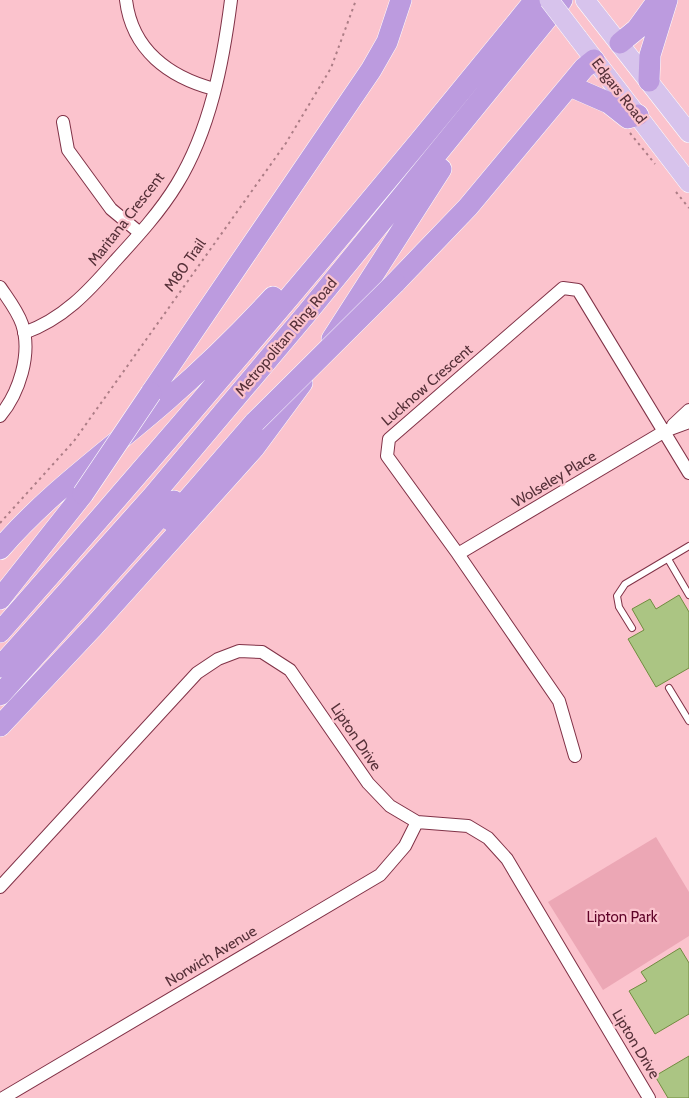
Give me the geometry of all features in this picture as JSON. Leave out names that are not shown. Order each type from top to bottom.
[{"type":"highway","points":[[0,599],[83,494],[371,70],[387,42],[401,0]]},
{"type":"highway","name":"Metropolitan Ring Road","points":[[0,632],[173,434],[418,145],[535,0]]},
{"type":"highway","name":"Metropolitan Ring Road","points":[[0,667],[152,496],[251,379],[562,0]]},
{"type":"highway","points":[[620,43],[637,29],[658,0]]},
{"type":"highway","points":[[649,81],[650,55],[667,0]]},
{"type":"highway","points":[[0,726],[94,626],[276,420],[344,321],[435,177],[464,139],[516,57]]},
{"type":"highway","points":[[0,695],[180,494],[395,283],[468,207],[594,60]]},
{"type":"highway","points":[[570,86],[609,103],[632,121]]},
{"type":"highway","points":[[0,549],[58,491],[167,400],[226,346],[323,241],[418,145]]},
{"type":"highway","points":[[0,710],[255,422]]},
{"type":"main road","name":"Edgars Road","points":[[548,0],[594,60],[632,121],[681,185]]},
{"type":"main road","name":"Edgars Road","points":[[591,7],[689,133]]},
{"type":"main road","points":[[594,60],[620,43]]},
{"type":"street","points":[[126,0],[135,31],[155,60],[181,78],[214,89]]},
{"type":"street","name":"Maritana Crescent","points":[[23,328],[63,315],[86,294],[140,233],[176,184],[200,136],[226,40],[231,0]]},
{"type":"street","points":[[63,122],[68,150],[111,209],[140,233]]},
{"type":"street","points":[[0,287],[15,309],[23,328],[23,375],[9,405],[0,416]]},
{"type":"street","name":"Lucknow Crescent","points":[[575,756],[559,700],[458,554],[387,456],[389,439],[563,288],[578,290],[666,432]]},
{"type":"street","name":"Wolseley Place","points":[[666,432],[689,410]]},
{"type":"street","name":"Wolseley Place","points":[[458,554],[666,432],[689,422]]},
{"type":"street","points":[[666,432],[689,473]]},
{"type":"street","name":"Lipton Drive","points":[[0,887],[197,673],[218,659],[239,651],[262,652],[290,670],[368,783],[390,806],[417,822],[468,826],[488,838],[508,859],[649,1098]]},
{"type":"street","name":"Norwich Avenue","points":[[3,1098],[380,876],[405,846],[417,822]]},
{"type":"lane","points":[[632,628],[619,607],[617,596],[625,584],[689,546]]},
{"type":"lane","points":[[668,559],[689,595]]},
{"type":"lane","points":[[669,688],[689,721]]},
{"type":"path","name":"M80 Trail","points":[[0,523],[74,441],[286,143],[330,68],[356,0]]},
{"type":"path","points":[[632,121],[656,166]]},
{"type":"path","points":[[681,185],[689,208]]},
{"type":"green space","name":"Lipton Park","points":[[656,837],[689,892],[689,936],[603,990],[548,902]]},
{"type":"building","points":[[679,595],[689,612],[689,668],[656,687],[628,639],[644,630],[632,609],[650,599],[656,609]]},
{"type":"building","points":[[680,948],[689,963],[689,1014],[655,1034],[629,991],[647,981],[641,972]]},
{"type":"building","points":[[689,1056],[689,1098],[668,1098],[655,1076]]}]
